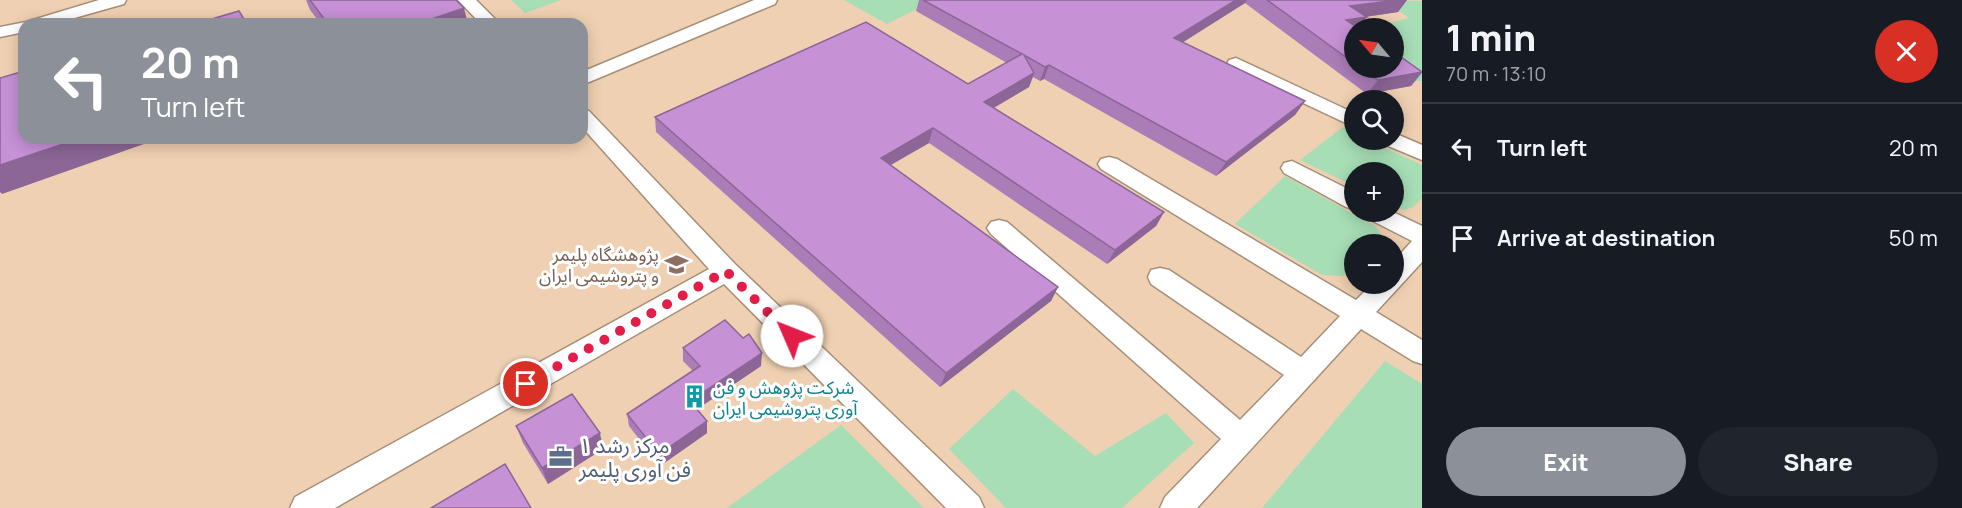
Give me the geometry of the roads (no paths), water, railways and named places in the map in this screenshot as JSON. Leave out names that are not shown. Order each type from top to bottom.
[{"type":"street","points":[[55,18],[118,0]]},
{"type":"street","points":[[466,0],[485,18]]},
{"type":"street","points":[[588,76],[768,0]]},
{"type":"street","points":[[0,32],[18,28]]},
{"type":"street","points":[[1236,64],[1344,116]]},
{"type":"street","points":[[588,121],[726,271],[968,508]]},
{"type":"street","points":[[1404,145],[1422,153]]},
{"type":"street","points":[[1110,164],[1422,354]]},
{"type":"street","points":[[1292,168],[1344,196]]},
{"type":"street","points":[[1395,222],[1422,236]]},
{"type":"street","points":[[999,228],[1242,439]]},
{"type":"street","points":[[1404,266],[1422,246]]},
{"type":"street","points":[[306,508],[726,271]]},
{"type":"street","points":[[1160,277],[1303,373]]},
{"type":"street","points":[[1176,508],[1378,294]]},
{"type":"place","name":"پژوهشگاه پلیمر و پتروشیمی ایران","points":[[677,264]]},
{"type":"place","name":"شرکت پژوهش و فن آوری پتروشیمی ایران","points":[[695,397]]},
{"type":"place","name":"۱ مرکز رشد فن آوری پلیمر","points":[[561,457]]}]
